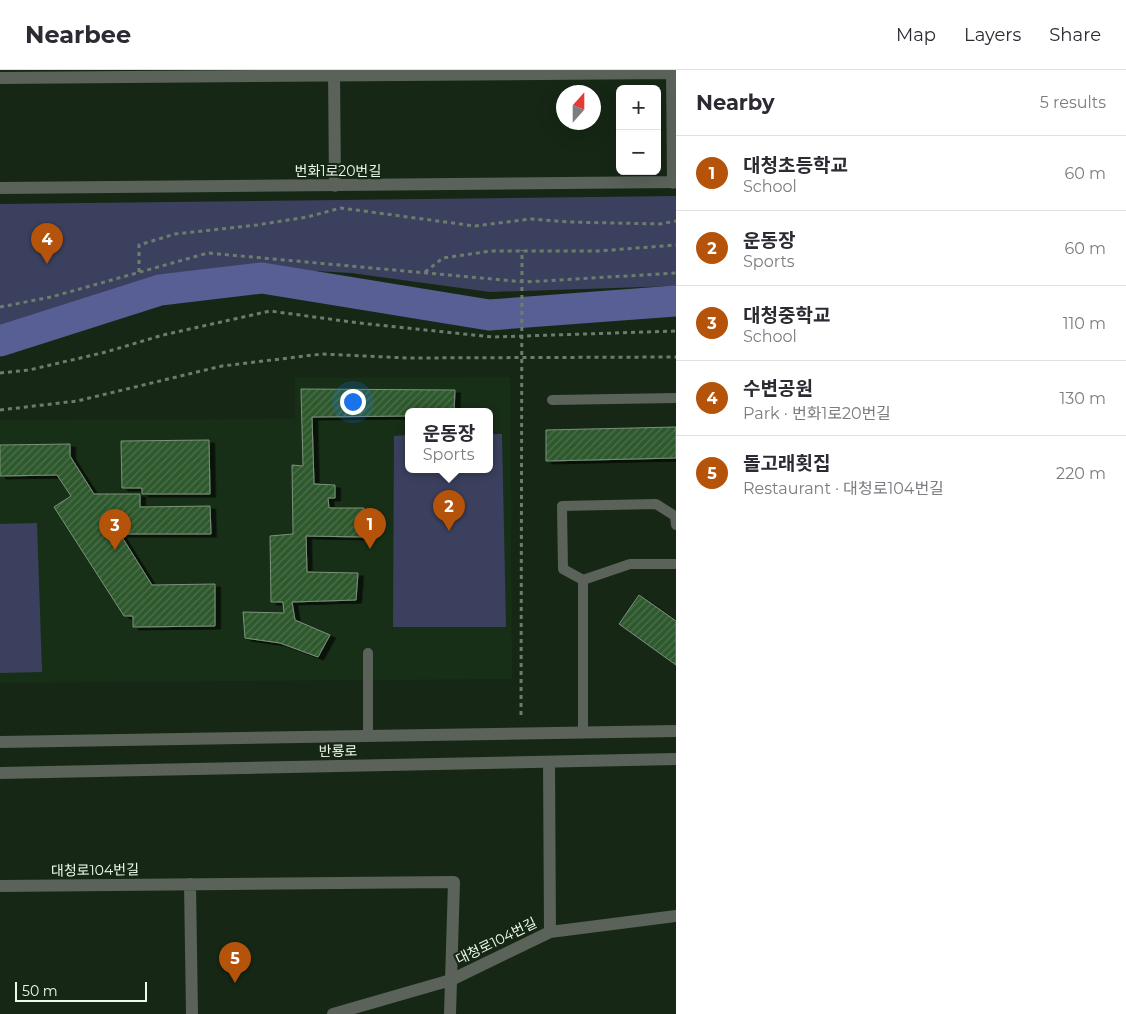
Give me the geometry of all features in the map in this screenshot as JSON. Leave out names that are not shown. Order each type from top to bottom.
[{"type":"street","points":[[0,78],[674,72],[675,182]]},
{"type":"street","points":[[334,74],[335,186]]},
{"type":"street","name":"번화1로20번길","points":[[0,188],[675,182]]},
{"type":"street","name":"반룡로","points":[[0,742],[676,731]]},
{"type":"street","name":"반룡로","points":[[0,773],[676,759]]},
{"type":"street","points":[[549,762],[550,932]]},
{"type":"street","name":"대청로104번길","points":[[0,886],[454,882],[451,980]]},
{"type":"street","points":[[190,884],[192,1014]]},
{"type":"street","name":"대청로104번길","points":[[333,1014],[451,980],[550,932],[676,916]]},
{"type":"street","points":[[450,1014],[451,980]]},
{"type":"lane","points":[[552,400],[676,398]]},
{"type":"lane","points":[[676,525],[675,516],[656,504],[562,506],[563,570],[583,580],[630,564],[676,564]]},
{"type":"lane","points":[[583,580],[583,732]]},
{"type":"lane","points":[[368,653],[368,736]]},
{"type":"path","points":[[139,272],[139,245],[175,234],[257,225],[307,217],[341,208],[475,226],[530,219],[660,224],[676,221]]},
{"type":"path","points":[[424,272],[443,258],[522,250],[598,251],[676,245]]},
{"type":"path","points":[[521,715],[520,367],[522,250]]},
{"type":"path","points":[[0,308],[51,297],[208,253],[525,282],[676,273]]},
{"type":"path","points":[[0,373],[29,370],[106,352],[163,334],[270,311],[359,323],[493,337],[676,331]]},
{"type":"path","points":[[0,410],[77,401],[222,366],[322,354],[407,358],[676,357]]},
{"type":"shaded area","points":[[676,196],[676,286],[490,292],[351,273],[247,267],[177,280],[0,327],[0,204]]},
{"type":"shaded area","points":[[510,377],[512,679],[0,683],[0,420],[295,419],[295,378]]},
{"type":"shaded area","points":[[493,434],[502,434],[506,627],[393,627],[394,436],[405,435],[405,473],[493,473]]},
{"type":"shaded area","points":[[37,523],[42,672],[0,673],[0,524]]},
{"type":"building","points":[[301,389],[455,390],[454,408],[405,408],[405,416],[312,417],[314,484],[335,485],[335,498],[328,498],[329,508],[364,508],[364,537],[306,536],[307,572],[358,573],[356,600],[292,602],[295,620],[330,635],[318,657],[280,643],[245,638],[243,612],[284,613],[283,602],[271,602],[270,536],[293,534],[292,465],[303,466]]},
{"type":"building","points":[[676,427],[676,458],[546,461],[546,430]]},
{"type":"building","points":[[209,440],[210,494],[142,494],[142,488],[122,488],[121,441]]},
{"type":"building","points":[[70,444],[70,456],[94,494],[140,494],[140,507],[210,506],[211,534],[120,534],[152,585],[215,584],[215,626],[133,627],[133,616],[124,616],[54,507],[71,496],[57,475],[0,476],[0,445]]},
{"type":"building","points":[[639,595],[676,621],[676,665],[619,624]]},
{"type":"waterway","points":[[0,341],[160,290],[262,278],[489,315],[676,301]]},
{"type":"place","name":"수변공원","points":[[47,264]]},
{"type":"place","name":"운동장","points":[[449,531]]},
{"type":"place","name":"대청초등학교","points":[[370,549]]},
{"type":"place","name":"대청중학교","points":[[115,550]]},
{"type":"place","name":"돌고래횟집","points":[[235,983]]}]
